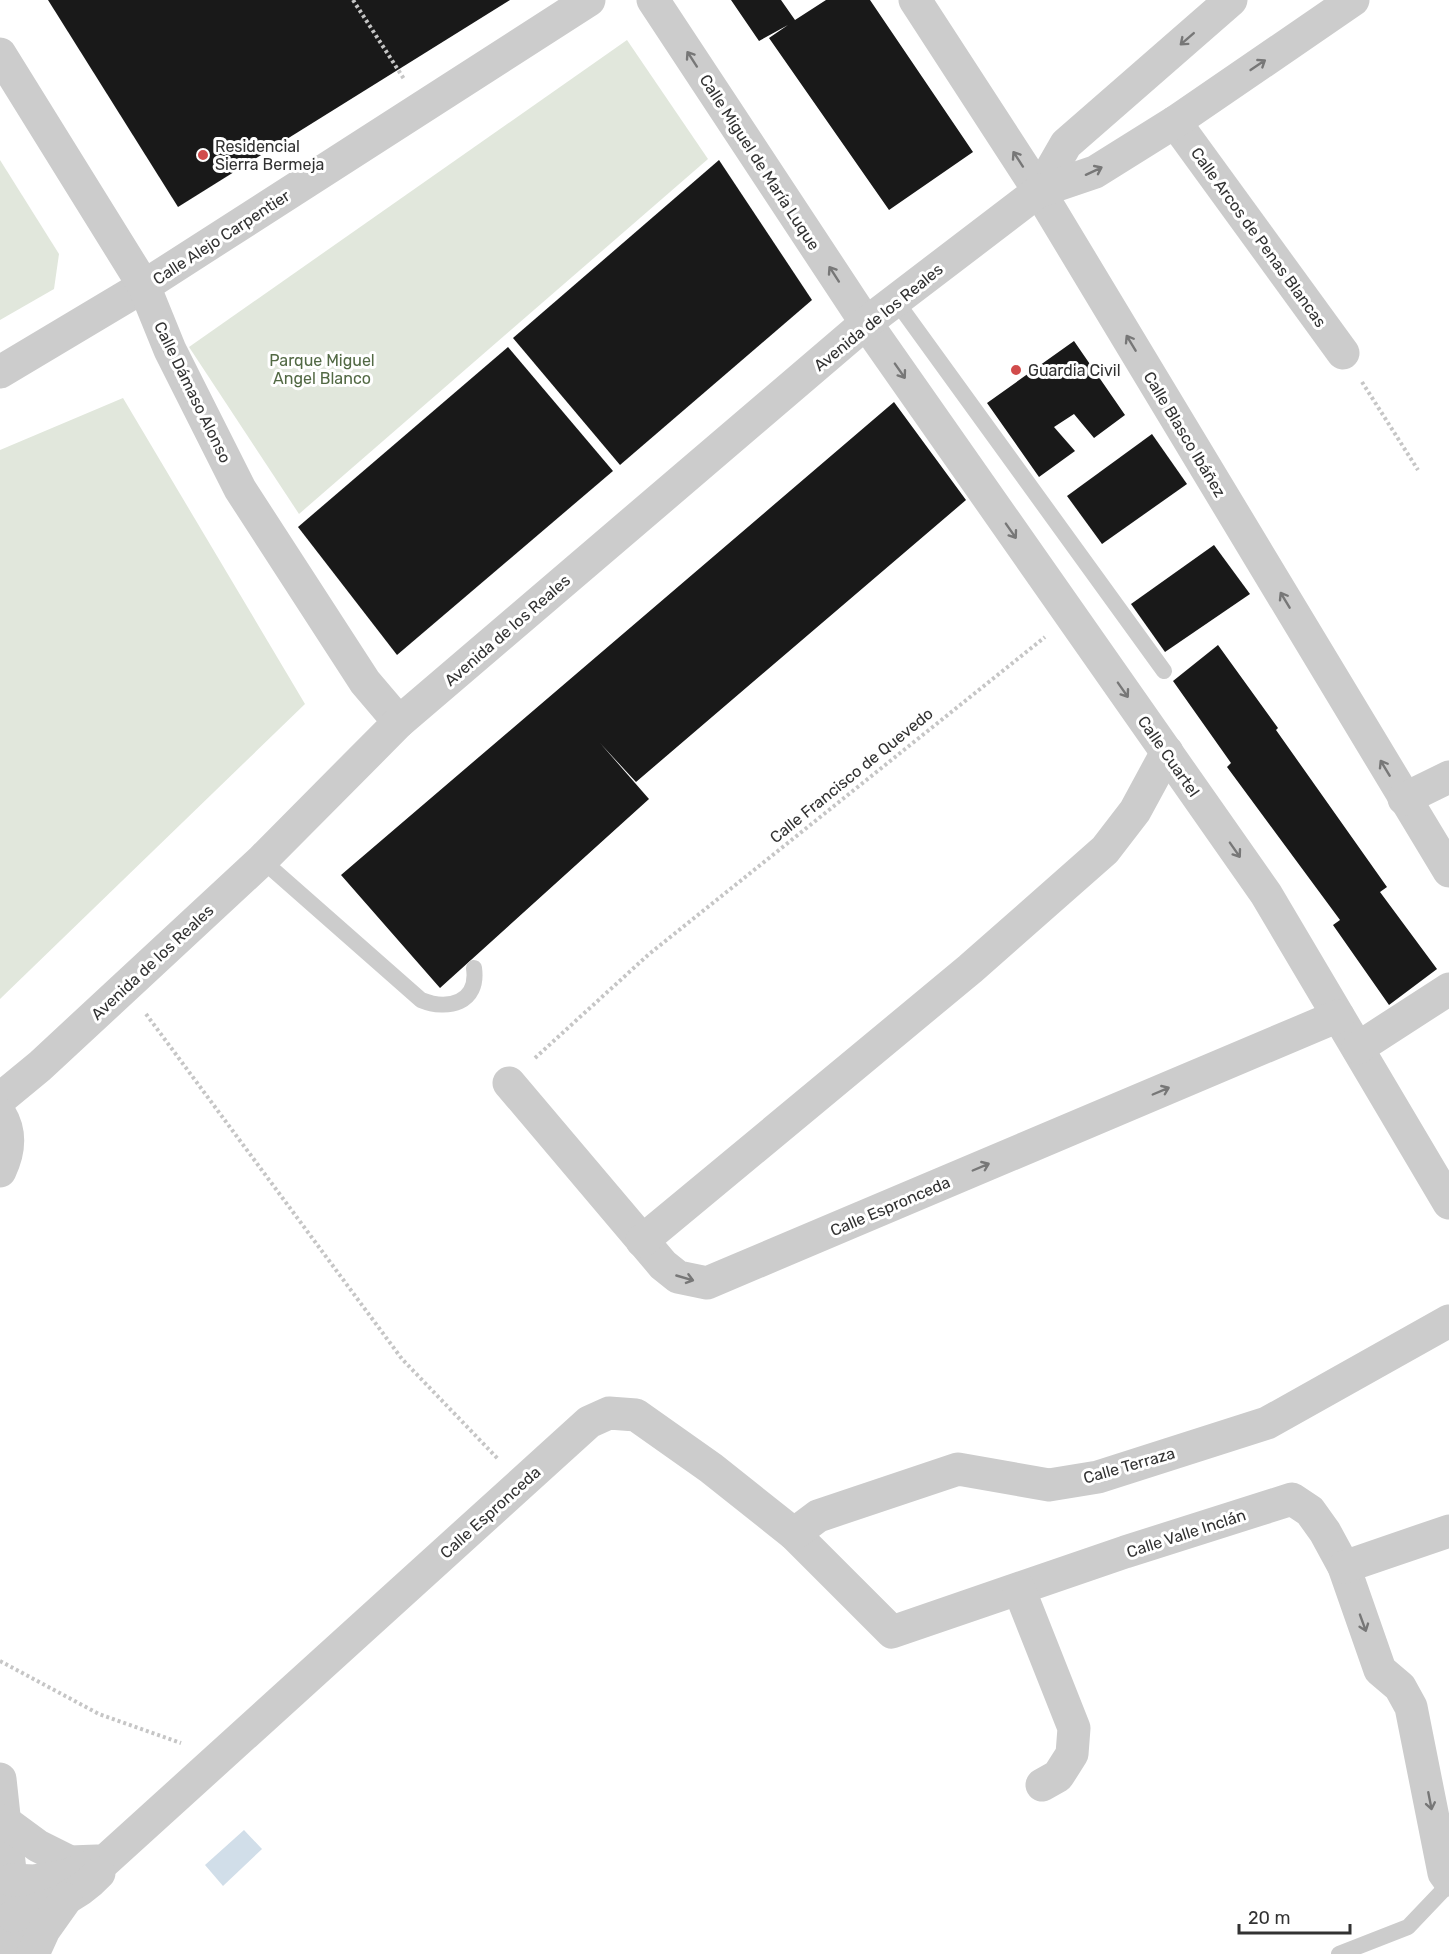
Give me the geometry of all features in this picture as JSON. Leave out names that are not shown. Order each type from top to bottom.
[{"type":"street","name":"Calle Alejo Carpentier","points":[[0,372],[144,286],[589,0]]},
{"type":"street","name":"Calle Miguel de María Luque","points":[[653,0],[866,323]]},
{"type":"street","name":"Calle Blasco Ibáñez","points":[[915,0],[1039,191],[1449,871]]},
{"type":"street","name":"Avenida de los Reales","points":[[1039,191],[1066,144],[1231,0]]},
{"type":"street","name":"Avenida de los Reales","points":[[0,1099],[40,1066],[262,860],[399,722],[866,323],[1039,191],[1095,172],[1175,122],[1353,0]]},
{"type":"street","name":"Calle Dámaso Alonso","points":[[0,54],[144,286],[170,350],[240,489],[365,682],[399,722]]},
{"type":"street","name":"Calle Arcos de Penas Blancas","points":[[1175,122],[1343,353]]},
{"type":"street","name":"Calle Cuartel","points":[[866,323],[1266,894],[1449,1203]]},
{"type":"street","points":[[642,1241],[961,977],[1105,850],[1135,812],[1167,752]]},
{"type":"street","points":[[1404,799],[1449,777]]},
{"type":"street","points":[[1358,1048],[1449,989]]},
{"type":"street","name":"Calle Espronceda","points":[[508,1083],[663,1265],[678,1277],[708,1283],[1338,1016]]},
{"type":"street","points":[[0,1114],[8,1140],[6,1159],[0,1171]]},
{"type":"street","name":"Calle Terraza","points":[[794,1534],[818,1516],[958,1469],[1049,1485],[1098,1477],[1267,1423],[1449,1321]]},
{"type":"street","name":"Calle Espronceda","points":[[105,1861],[589,1422],[609,1413],[636,1415],[711,1468],[794,1534],[892,1632]]},
{"type":"street","name":"Calle Valle Inclán","points":[[892,1632],[1125,1552],[1292,1499],[1310,1510],[1325,1532],[1344,1568],[1380,1670],[1400,1687],[1411,1707],[1444,1873],[1449,1882]]},
{"type":"street","points":[[1344,1568],[1449,1531]]},
{"type":"street","points":[[1019,1589],[1074,1728],[1072,1754],[1058,1776],[1041,1785]]},
{"type":"street","points":[[0,1779],[11,1880],[15,1954]]},
{"type":"street","points":[[4,1821],[38,1846],[70,1862],[105,1861]]},
{"type":"street","points":[[11,1880],[34,1881],[68,1875],[105,1861]]},
{"type":"street","points":[[13,1916],[66,1899],[87,1885],[102,1869],[105,1861]]},
{"type":"street","points":[[33,1954],[44,1930],[66,1899]]},
{"type":"lane","points":[[896,301],[1164,671]]},
{"type":"lane","points":[[262,860],[421,1000],[443,1006],[464,999],[474,985],[474,968]]},
{"type":"lane","points":[[1339,1954],[1408,1927],[1449,1882]]},
{"type":"path","points":[[353,0],[422,107]]},
{"type":"path","points":[[1343,353],[1418,470]]},
{"type":"path","name":"Calle Francisco de Quevedo","points":[[508,1083],[648,955],[1071,616]]},
{"type":"path","points":[[125,987],[402,1359],[521,1483]]},
{"type":"path","points":[[0,1661],[99,1714],[167,1739],[222,1754]]},
{"type":"green space","name":"Parque Miguel Angel Blanco","points":[[627,40],[708,159],[299,514],[189,347]]},
{"type":"green space","points":[[0,160],[59,254],[54,289],[0,320]]},
{"type":"green space","points":[[123,398],[305,704],[0,999],[0,450]]},
{"type":"shaded area","points":[[244,1830],[262,1849],[223,1886],[205,1865]]},
{"type":"building","name":"Residencial Sierra Bermeja","points":[[48,0],[510,0],[178,207]]},
{"type":"building","points":[[731,0],[781,0],[795,20],[826,0],[870,0],[973,152],[889,210],[769,38],[788,25],[759,41]]},
{"type":"building","points":[[719,160],[812,300],[620,465],[513,338]]},
{"type":"building","points":[[1074,341],[1125,415],[1094,438],[1074,414],[1054,427],[1075,451],[1039,477],[987,403]]},
{"type":"building","points":[[508,347],[613,471],[397,655],[298,527]]},
{"type":"building","points":[[894,402],[966,500],[636,782],[600,743],[649,799],[440,988],[341,875]]},
{"type":"building","points":[[1152,434],[1187,484],[1102,544],[1067,496]]},
{"type":"building","points":[[1214,545],[1250,594],[1165,652],[1131,604]]},
{"type":"building","points":[[1218,645],[1387,887],[1380,892],[1437,969],[1389,1005],[1333,925],[1340,920],[1227,767],[1231,763],[1173,681]]},
{"type":"place","name":"Residencial Sierra Bermeja","points":[[203,155]]},
{"type":"place","name":"Guardia Civil","points":[[1016,370]]}]
